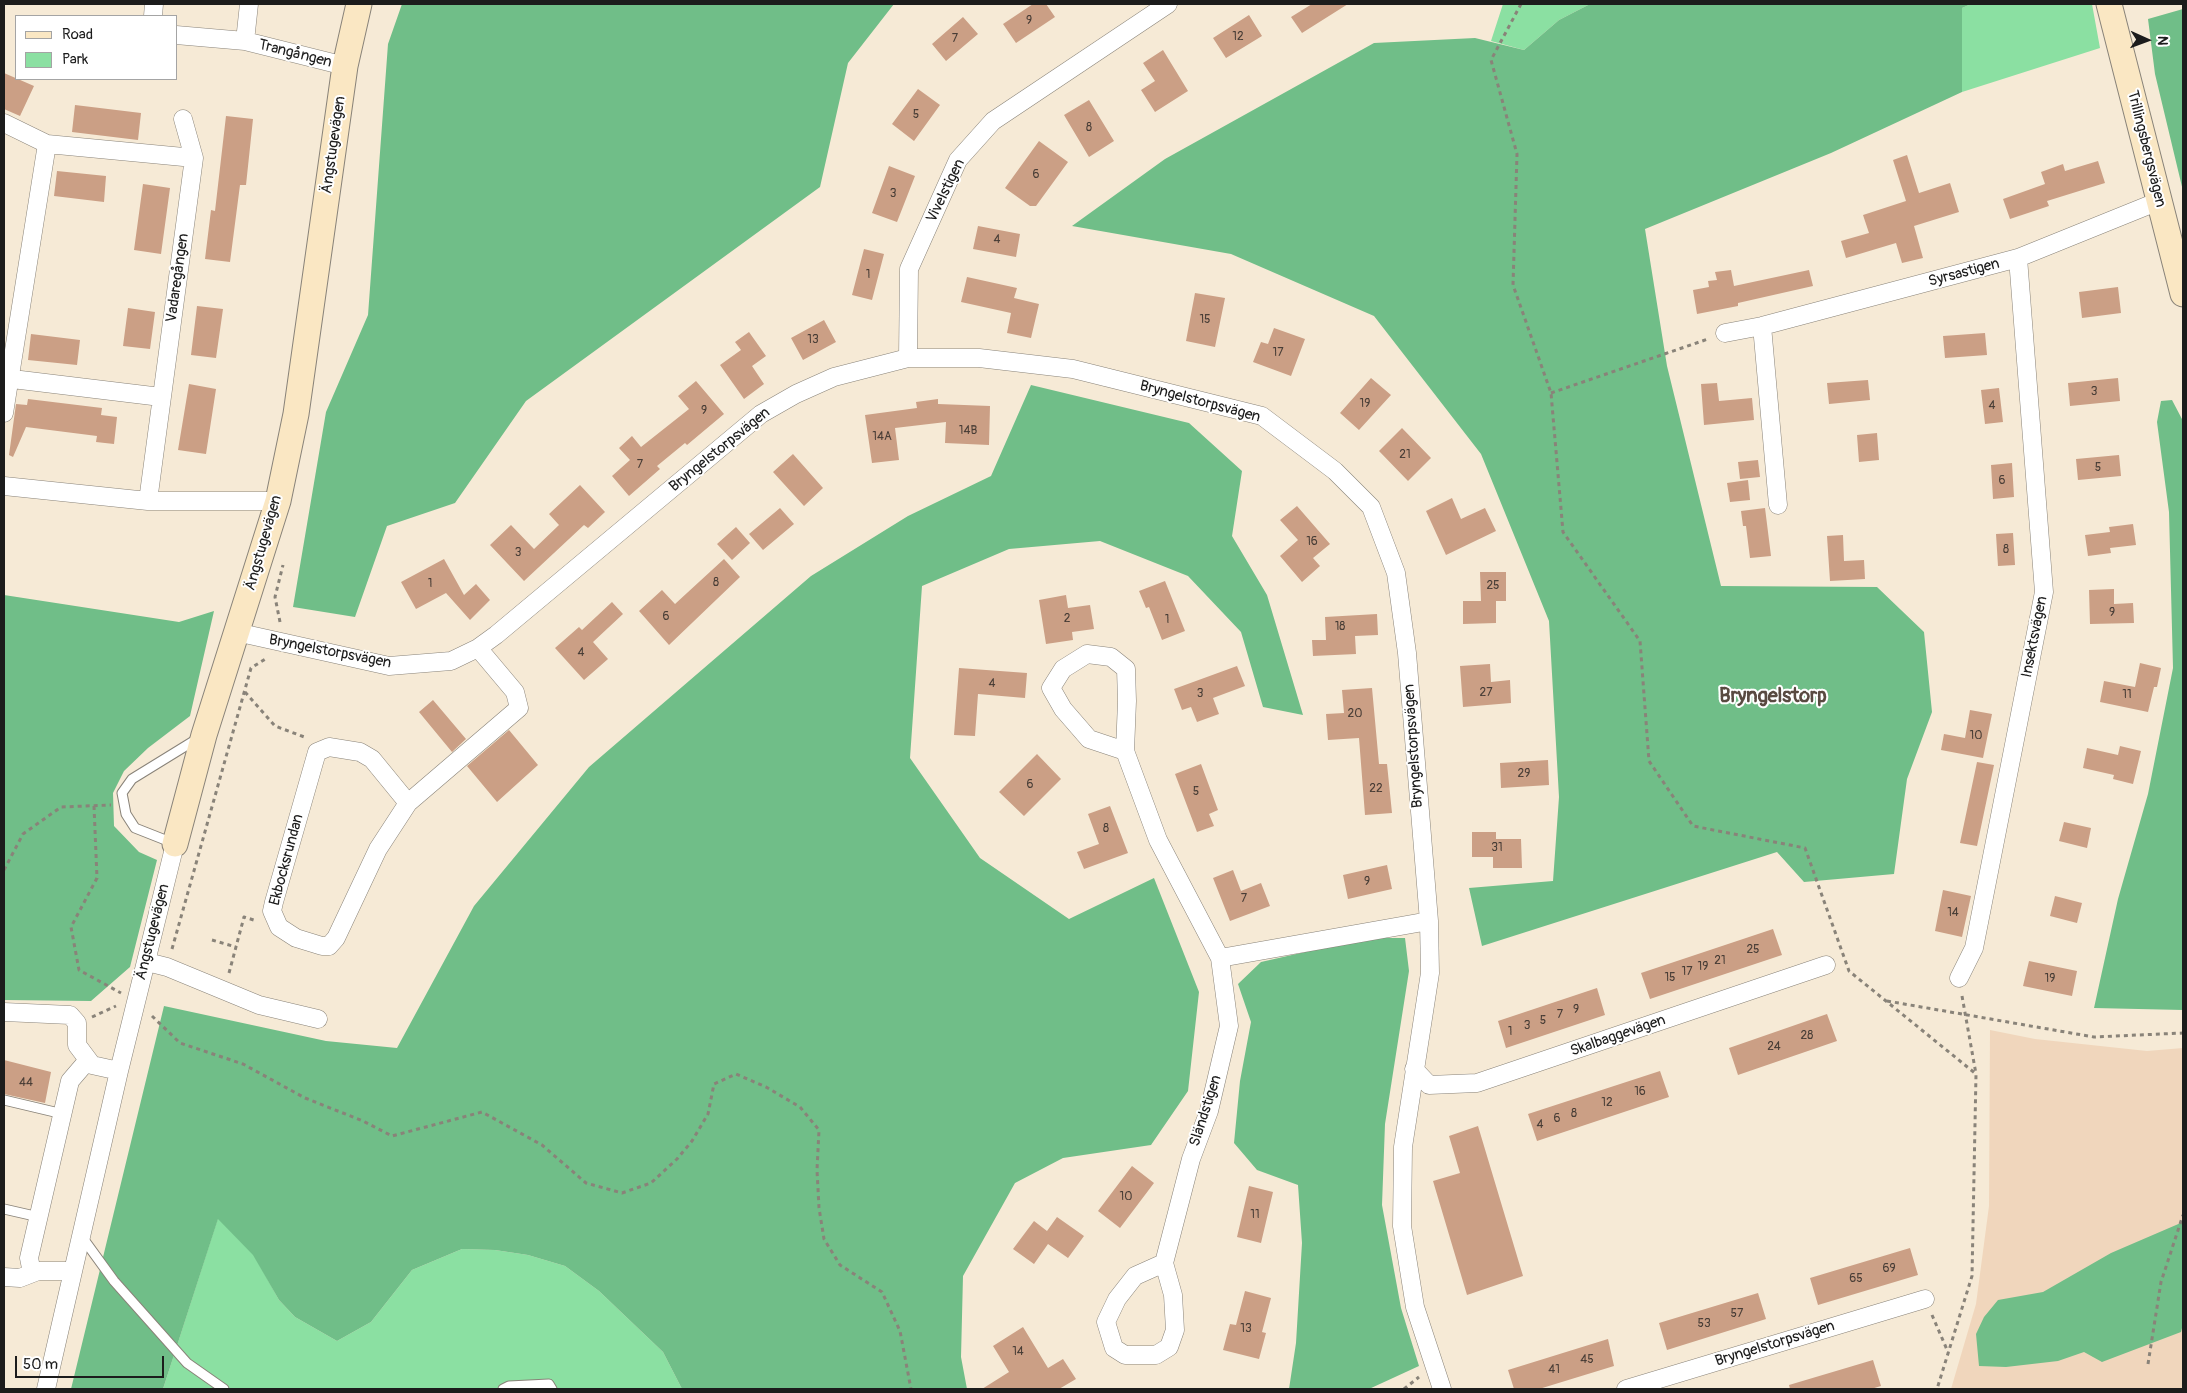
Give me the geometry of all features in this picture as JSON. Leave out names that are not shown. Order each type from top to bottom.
[{"type":"street","name":"Trangången","points":[[245,41],[249,4]]},
{"type":"street","name":"Ängstugevägen","points":[[46,1389],[119,1071],[132,1000],[147,962],[175,844],[204,735],[278,501],[296,414],[345,66],[359,4]]},
{"type":"street","name":"Vivelstigen","points":[[908,358],[909,269],[958,160],[993,121],[1168,4]]},
{"type":"street","name":"Trillingsbergsvägen","points":[[2110,4],[2183,294]]},
{"type":"street","name":"Trangången","points":[[178,35],[245,41],[345,66]]},
{"type":"street","name":"Vadaregången","points":[[148,501],[194,158],[183,119]]},
{"type":"street","points":[[4,123],[47,144],[194,158]]},
{"type":"street","points":[[4,413],[6,379],[47,144]]},
{"type":"street","name":"Syrsastigen","points":[[1725,333],[1762,326],[2018,258],[2159,201]]},
{"type":"street","name":"Insektsvägen","points":[[1959,978],[1974,948],[2044,592],[2018,258]]},
{"type":"street","points":[[1762,326],[1778,505]]},
{"type":"street","name":"Bryngelstorpsvägen","points":[[236,632],[390,666],[451,661],[478,648],[761,414],[796,394],[834,377],[908,358],[979,358],[1073,369],[1262,416],[1335,471],[1371,507],[1396,572],[1407,653],[1430,921],[1430,973],[1403,1147],[1402,1226],[1415,1307],[1442,1389]]},
{"type":"street","points":[[6,379],[161,397]]},
{"type":"street","points":[[4,486],[148,501],[278,501]]},
{"type":"street","name":"Ekbocksrundan","points":[[324,749],[318,752],[272,911],[279,927],[296,938],[322,946],[329,946],[336,938],[378,849],[408,803],[519,708],[515,692],[478,648]]},
{"type":"street","name":"Sländstigen","points":[[1125,751],[1089,739],[1064,709],[1051,688],[1063,669],[1087,654],[1111,657],[1126,670],[1125,751],[1158,840],[1220,958],[1228,1026],[1209,1112],[1191,1159],[1164,1263]]},
{"type":"street","points":[[324,749],[329,746],[360,752],[372,759],[408,803]]},
{"type":"street","points":[[1220,958],[1430,921]]},
{"type":"street","points":[[147,962],[167,967],[259,1005],[318,1019]]},
{"type":"street","name":"Skalbaggevägen","points":[[1414,1069],[1429,1085],[1477,1083],[1826,965]]},
{"type":"street","points":[[4,1012],[70,1015],[77,1023],[77,1045],[92,1065],[119,1071]]},
{"type":"street","points":[[32,1273],[29,1258],[70,1081],[88,1060]]},
{"type":"street","points":[[1164,1263],[1173,1295],[1175,1330],[1168,1347],[1156,1355],[1125,1356],[1114,1348],[1106,1322],[1118,1299],[1135,1276],[1164,1263]]},
{"type":"street","points":[[4,1277],[20,1278],[32,1273],[57,1270],[73,1271]]},
{"type":"street","name":"Bryngelstorpsvägen","points":[[1626,1389],[1925,1299]]},
{"type":"lane","points":[[175,844],[135,828],[126,814],[122,794],[132,779],[204,735]]},
{"type":"lane","points":[[4,1100],[63,1114]]},
{"type":"lane","points":[[4,1209],[39,1217]]},
{"type":"lane","points":[[81,1236],[114,1281],[187,1363],[214,1386],[224,1389]]},
{"type":"lane","points":[[503,1389],[509,1386],[549,1384],[552,1389]]},
{"type":"path","points":[[1521,4],[1491,60],[1517,154],[1513,285],[1551,393],[1563,532],[1640,641],[1649,761],[1694,826],[1805,848],[1849,971],[1976,1074]]},
{"type":"path","points":[[1551,393],[1725,333]]},
{"type":"path","points":[[245,692],[275,726],[316,740],[324,749]]},
{"type":"path","points":[[4,870],[24,834],[61,807],[124,804]]},
{"type":"path","points":[[94,806],[96,878],[71,927],[79,970],[132,1000],[180,1043],[243,1064],[305,1098],[363,1121],[392,1136],[482,1112],[542,1145],[586,1183],[622,1193],[651,1183],[677,1159],[692,1141],[708,1114],[714,1084],[736,1074],[766,1087],[800,1107],[819,1130],[817,1170],[819,1208],[824,1239],[840,1265],[882,1292],[900,1330],[911,1389]]},
{"type":"path","points":[[225,990],[244,917],[279,927]]},
{"type":"path","points":[[212,940],[236,947]]},
{"type":"path","points":[[1937,1389],[1972,1276],[1976,1074],[1959,978]]},
{"type":"path","points":[[77,1023],[132,1000]]},
{"type":"path","points":[[1886,1001],[2094,1037],[2183,1033]]},
{"type":"path","points":[[2148,1364],[2161,1282],[2183,1215]]},
{"type":"path","points":[[1925,1299],[1948,1352]]},
{"type":"shaded area","points":[[1990,1030],[2035,1039],[2147,1051],[2183,1048],[2183,1389],[1951,1389],[1976,1304],[1989,1206]]},
{"type":"green space","points":[[402,4],[894,4],[848,63],[820,187],[526,401],[455,503],[387,526],[355,617],[293,607],[326,412],[368,315],[388,44]]},
{"type":"green space","points":[[1503,4],[1590,4],[1559,20],[1524,50],[1491,41]]},
{"type":"green space","points":[[1590,4],[1971,4],[1962,8],[1962,92],[1831,153],[1645,229],[1667,366],[1721,586],[1877,587],[1924,632],[1932,712],[1907,779],[1894,874],[1804,882],[1777,852],[1482,946],[1469,888],[1553,881],[1559,797],[1549,621],[1481,454],[1374,316],[1231,254],[1072,226],[1165,159],[1374,43],[1475,38],[1524,50],[1559,20]]},
{"type":"green space","points":[[1971,4],[2092,4],[2100,48],[1962,92],[1962,8]]},
{"type":"green space","points":[[2183,9],[2183,191],[2155,74],[2148,19]]},
{"type":"green space","points":[[1031,385],[1189,423],[1242,471],[1232,536],[1267,595],[1303,715],[1263,707],[1241,632],[1188,576],[1100,541],[1009,549],[922,586],[910,758],[980,858],[1069,919],[1154,878],[1199,992],[1188,1091],[1151,1145],[1063,1158],[1015,1183],[963,1276],[961,1357],[967,1389],[682,1389],[663,1352],[599,1291],[565,1266],[528,1255],[495,1250],[462,1249],[412,1270],[371,1322],[337,1341],[295,1317],[279,1300],[253,1255],[218,1219],[163,1389],[71,1389],[164,1006],[326,1041],[397,1048],[474,906],[589,767],[811,576],[908,516],[991,476]]},
{"type":"green space","points":[[2172,400],[2183,421],[2183,1010],[2094,1008],[2118,899],[2148,794],[2173,668],[2169,512],[2157,422],[2161,401]]},
{"type":"green space","points":[[4,595],[179,622],[214,611],[190,716],[148,748],[124,771],[113,793],[114,826],[139,852],[157,860],[130,967],[91,1001],[4,1000]]},
{"type":"green space","points":[[1367,938],[1405,938],[1409,971],[1385,1124],[1382,1205],[1401,1308],[1419,1366],[1369,1389],[1289,1389],[1296,1343],[1302,1243],[1298,1185],[1257,1170],[1234,1143],[1240,1081],[1251,1022],[1238,984],[1261,962]]},
{"type":"green space","points":[[218,1218],[254,1255],[279,1300],[295,1317],[337,1341],[371,1322],[412,1270],[462,1249],[495,1250],[528,1255],[565,1266],[599,1291],[663,1352],[682,1389],[163,1389]]},
{"type":"green space","points":[[2183,1222],[2183,1324],[2181,1332],[2102,1362],[2084,1352],[2058,1361],[2006,1367],[1979,1366],[1976,1334],[1984,1317],[1998,1300],[2043,1292],[2111,1253]]},
{"type":"building","points":[[1033,4],[1046,4],[1055,17],[1016,43],[1003,24]]},
{"type":"building","points":[[1312,4],[1348,4],[1302,33],[1291,17]]},
{"type":"building","points":[[1249,15],[1262,36],[1226,58],[1213,38]]},
{"type":"building","points":[[963,17],[978,34],[946,61],[932,44]]},
{"type":"building","points":[[1163,50],[1188,91],[1155,112],[1141,90],[1155,81],[1143,63]]},
{"type":"building","points":[[4,73],[15,78],[15,80],[20,80],[34,86],[20,116],[4,109]]},
{"type":"building","points":[[918,89],[940,105],[914,141],[892,124]]},
{"type":"building","points":[[1089,100],[1114,141],[1089,157],[1064,115]]},
{"type":"building","points":[[75,105],[141,113],[138,140],[72,132]]},
{"type":"building","points":[[226,116],[253,119],[246,185],[240,185],[230,262],[205,259],[211,210],[215,211]]},
{"type":"building","points":[[1039,141],[1068,162],[1036,206],[1030,206],[1005,188]]},
{"type":"building","points":[[1907,155],[1919,193],[1950,183],[1959,212],[1914,226],[1923,258],[1902,263],[1896,243],[1846,258],[1841,241],[1869,233],[1863,215],[1906,201],[1893,160]]},
{"type":"building","points":[[2098,161],[2105,183],[2047,201],[2049,206],[2010,219],[2003,199],[2045,184],[2041,172],[2063,164],[2065,171]]},
{"type":"building","points":[[889,166],[915,176],[897,222],[872,213]]},
{"type":"building","points":[[57,171],[106,176],[104,202],[54,196]]},
{"type":"building","points":[[143,184],[170,188],[161,254],[134,250]]},
{"type":"building","points":[[978,226],[1020,234],[1016,257],[973,249]]},
{"type":"building","points":[[864,249],[884,254],[872,300],[852,295]]},
{"type":"building","points":[[1731,270],[1734,286],[1809,270],[1813,286],[1738,303],[1738,306],[1697,314],[1693,290],[1709,287],[1708,281],[1717,280],[1715,272]]},
{"type":"building","points":[[967,277],[1017,288],[1014,298],[1039,304],[1031,338],[1007,333],[1011,313],[961,302]]},
{"type":"building","points":[[2118,287],[2121,313],[2082,318],[2079,292]]},
{"type":"building","points":[[1195,293],[1225,298],[1215,347],[1186,341]]},
{"type":"building","points":[[197,306],[223,309],[216,358],[191,355]]},
{"type":"building","points":[[128,308],[155,312],[150,349],[123,346]]},
{"type":"building","points":[[824,320],[836,342],[803,360],[791,338]]},
{"type":"building","points":[[1274,328],[1305,339],[1291,376],[1253,362],[1261,342],[1268,344]]},
{"type":"building","points":[[749,332],[766,356],[752,366],[764,384],[744,399],[720,365],[741,350],[735,342]]},
{"type":"building","points":[[1985,333],[1987,355],[1945,358],[1943,336]]},
{"type":"building","points":[[31,334],[80,340],[77,365],[28,360]]},
{"type":"building","points":[[1371,378],[1391,395],[1359,430],[1340,413]]},
{"type":"building","points":[[2118,378],[2120,401],[2070,406],[2068,383]]},
{"type":"building","points":[[1868,380],[1870,400],[1829,404],[1827,383]]},
{"type":"building","points":[[696,381],[724,414],[687,445],[685,443],[657,466],[660,469],[629,496],[612,476],[630,460],[619,448],[632,436],[641,447],[689,409],[678,396]]},
{"type":"building","points":[[1717,383],[1719,401],[1752,398],[1754,420],[1704,425],[1701,384]]},
{"type":"building","points":[[189,384],[216,389],[206,454],[178,450]]},
{"type":"building","points":[[1999,388],[2003,422],[1985,424],[1981,390]]},
{"type":"building","points":[[28,399],[102,408],[101,415],[117,417],[114,444],[96,442],[97,436],[26,427],[13,457],[9,455],[16,404],[27,405]]},
{"type":"building","points":[[938,399],[938,404],[990,406],[989,445],[945,443],[946,422],[895,428],[899,460],[872,463],[865,415],[917,408],[916,402]]},
{"type":"building","points":[[1402,428],[1431,458],[1408,481],[1379,451]]},
{"type":"building","points":[[1877,433],[1879,460],[1859,462],[1857,435]]},
{"type":"building","points":[[793,454],[823,488],[804,506],[773,472]]},
{"type":"building","points":[[2119,455],[2121,476],[2078,480],[2076,459]]},
{"type":"building","points":[[1758,460],[1760,477],[1740,479],[1738,462]]},
{"type":"building","points":[[2012,463],[2014,497],[1993,499],[1991,465]]},
{"type":"building","points":[[1748,480],[1750,500],[1730,502],[1727,483]]},
{"type":"building","points":[[580,485],[605,512],[588,528],[584,525],[524,581],[490,545],[511,525],[534,549],[559,525],[549,514]]},
{"type":"building","points":[[1452,498],[1461,519],[1485,508],[1496,531],[1446,555],[1426,511]]},
{"type":"building","points":[[1297,506],[1330,544],[1313,558],[1320,566],[1302,582],[1280,556],[1298,540],[1280,520]]},
{"type":"building","points":[[780,508],[794,524],[763,550],[749,534]]},
{"type":"building","points":[[1765,508],[1771,556],[1750,558],[1746,526],[1743,526],[1741,511]]},
{"type":"building","points":[[2133,524],[2136,545],[2110,548],[2111,553],[2088,556],[2085,535],[2110,532],[2109,527]]},
{"type":"building","points":[[736,527],[750,543],[732,560],[717,544]]},
{"type":"building","points":[[2013,533],[2015,565],[1998,566],[1996,534]]},
{"type":"building","points":[[1843,535],[1844,561],[1864,560],[1865,579],[1830,581],[1827,536]]},
{"type":"building","points":[[444,559],[464,595],[476,584],[490,600],[470,620],[446,593],[416,609],[401,582]]},
{"type":"building","points":[[724,559],[740,577],[669,645],[639,611],[662,590],[675,604]]},
{"type":"building","points":[[1480,572],[1506,572],[1506,601],[1496,601],[1496,623],[1463,624],[1463,601],[1481,601]]},
{"type":"building","points":[[1165,581],[1185,631],[1162,640],[1149,607],[1146,608],[1139,591]]},
{"type":"building","points":[[2114,589],[2114,604],[2133,603],[2134,623],[2090,624],[2089,590]]},
{"type":"building","points":[[1066,595],[1068,608],[1090,605],[1094,629],[1072,632],[1073,640],[1046,644],[1039,600]]},
{"type":"building","points":[[612,602],[623,614],[593,642],[608,659],[584,680],[555,648],[579,627],[582,630]]},
{"type":"building","points":[[1377,614],[1378,635],[1355,636],[1356,654],[1313,656],[1312,640],[1326,640],[1325,617]]},
{"type":"building","points":[[2140,663],[2161,668],[2157,687],[2154,687],[2148,712],[2100,702],[2104,681],[2135,687]]},
{"type":"building","points":[[1490,664],[1491,682],[1510,680],[1511,703],[1463,707],[1460,666]]},
{"type":"building","points":[[1237,666],[1245,686],[1213,698],[1219,714],[1197,722],[1191,707],[1182,710],[1174,689]]},
{"type":"building","points":[[959,668],[1027,673],[1025,698],[978,694],[975,736],[954,735]]},
{"type":"building","points":[[1372,688],[1379,764],[1387,764],[1392,813],[1365,815],[1359,738],[1328,740],[1326,714],[1344,713],[1342,690]]},
{"type":"building","points":[[433,700],[466,739],[452,752],[419,712]]},
{"type":"building","points":[[1970,710],[1992,714],[1983,758],[1941,750],[1944,734],[1965,738]]},
{"type":"building","points":[[509,730],[538,765],[497,802],[467,766]]},
{"type":"building","points":[[2120,746],[2141,751],[2133,784],[2113,779],[2114,775],[2083,768],[2087,748],[2118,755]]},
{"type":"building","points":[[1037,754],[1061,779],[1024,816],[999,792]]},
{"type":"building","points":[[1548,760],[1549,785],[1501,788],[1500,763]]},
{"type":"building","points":[[1977,762],[1994,765],[1977,846],[1960,843]]},
{"type":"building","points":[[1201,764],[1218,810],[1209,814],[1214,826],[1197,832],[1175,774]]},
{"type":"building","points":[[1110,806],[1128,853],[1084,869],[1077,852],[1099,844],[1088,814]]},
{"type":"building","points":[[2064,822],[2091,828],[2087,848],[2059,841]]},
{"type":"building","points":[[1472,832],[1496,832],[1496,839],[1521,839],[1522,868],[1493,868],[1493,857],[1472,857]]},
{"type":"building","points":[[1387,865],[1392,889],[1348,899],[1343,875]]},
{"type":"building","points":[[1233,870],[1241,891],[1261,883],[1270,906],[1230,921],[1213,878]]},
{"type":"building","points":[[1943,890],[1971,896],[1962,937],[1935,931]]},
{"type":"building","points":[[2055,896],[2082,903],[2077,923],[2050,916]]},
{"type":"building","points":[[1773,929],[1782,955],[1650,999],[1641,973]]},
{"type":"building","points":[[2029,961],[2077,971],[2072,996],[2023,986]]},
{"type":"building","points":[[1597,988],[1605,1015],[1506,1048],[1498,1021]]},
{"type":"building","points":[[1827,1014],[1837,1041],[1738,1075],[1729,1048]]},
{"type":"building","points":[[4,1060],[51,1072],[45,1103],[4,1094]]},
{"type":"building","points":[[1660,1071],[1669,1097],[1537,1141],[1528,1114]]},
{"type":"building","points":[[1478,1126],[1523,1276],[1467,1295],[1433,1181],[1460,1173],[1449,1136]]},
{"type":"building","points":[[1132,1166],[1154,1183],[1120,1228],[1098,1211]]},
{"type":"building","points":[[1249,1186],[1273,1192],[1261,1243],[1237,1237]]},
{"type":"building","points":[[1057,1217],[1084,1236],[1068,1258],[1048,1244],[1034,1264],[1013,1249],[1034,1221],[1047,1231]]},
{"type":"building","points":[[1910,1248],[1918,1275],[1818,1305],[1810,1278]]},
{"type":"building","points":[[1245,1291],[1271,1298],[1262,1332],[1266,1333],[1259,1359],[1223,1350],[1230,1324],[1236,1325]]},
{"type":"building","points":[[1758,1293],[1766,1319],[1667,1350],[1659,1323]]},
{"type":"building","points":[[1023,1327],[1048,1368],[1063,1359],[1076,1379],[1059,1389],[982,1389],[1009,1372],[993,1346]]},
{"type":"building","points":[[1608,1339],[1614,1366],[1539,1389],[1514,1389],[1508,1370]]},
{"type":"building","points":[[1873,1360],[1881,1386],[1871,1389],[1790,1389],[1789,1385]]},
{"type":"district","name":"Bryngelstorp","points":[[1773,697]]}]
